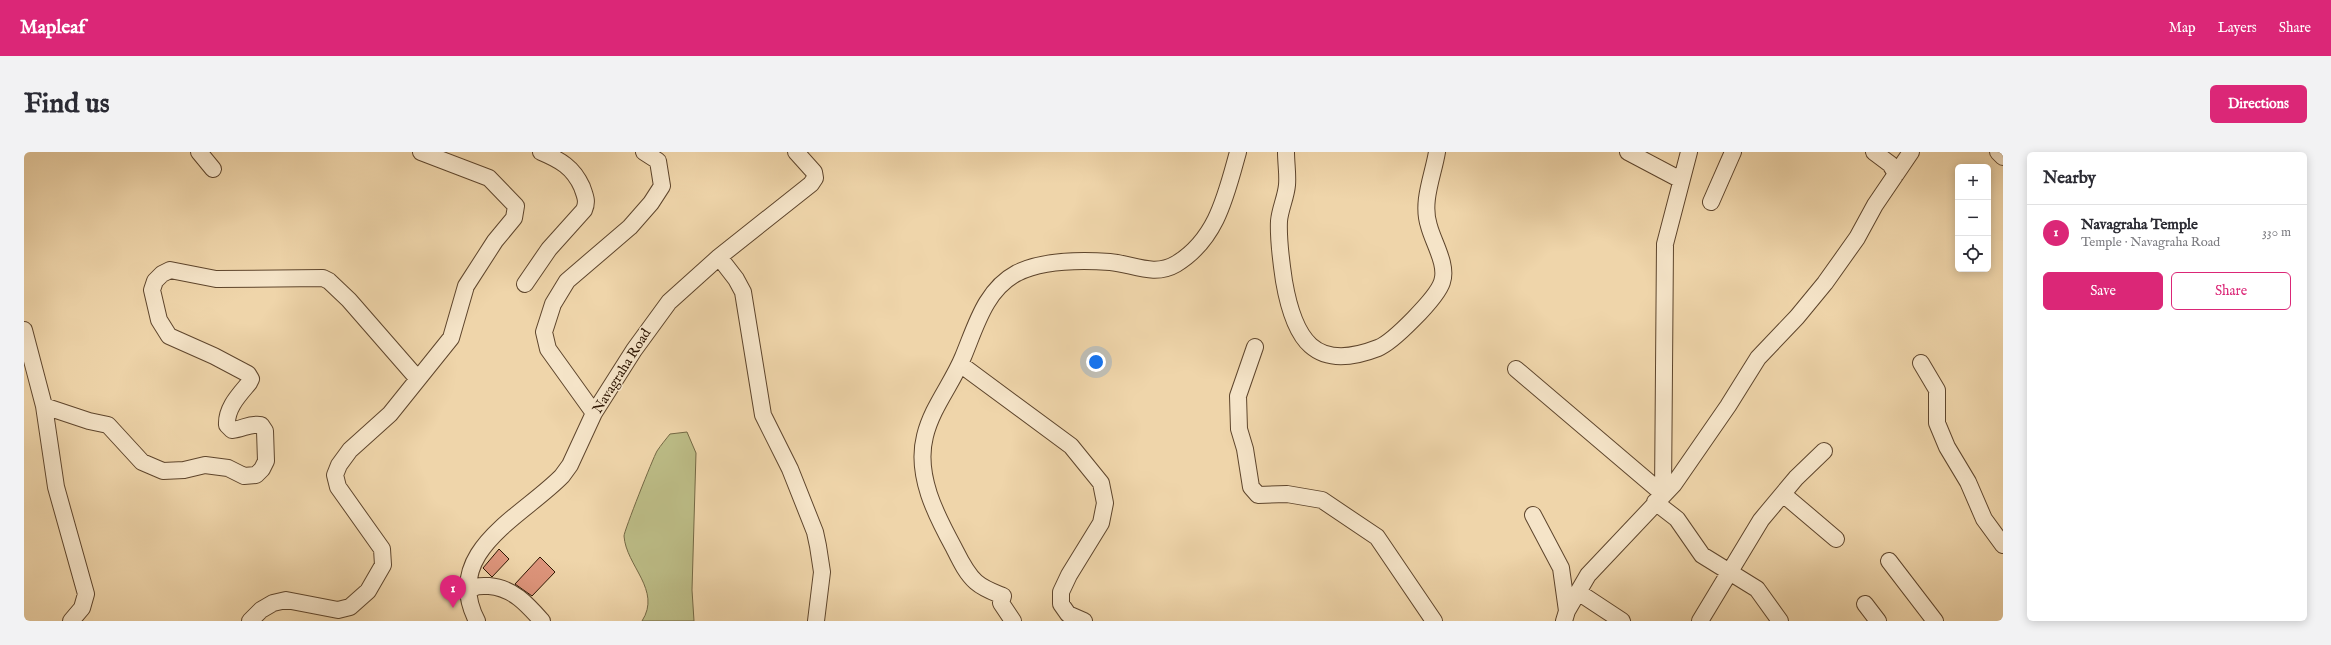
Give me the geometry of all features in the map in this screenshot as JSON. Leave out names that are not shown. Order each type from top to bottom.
[{"type":"street","points":[[199,152],[213,170]]},
{"type":"street","points":[[250,621],[261,610],[273,603],[286,600],[338,610],[350,607],[368,592],[384,565],[382,549],[338,487],[335,475],[339,465],[350,450],[390,414],[417,378],[451,338],[466,286],[495,242],[514,218],[516,206],[489,178],[420,152]]},
{"type":"street","points":[[525,284],[549,249],[584,210],[587,199],[577,176],[570,167],[561,160],[541,152]]},
{"type":"street","points":[[594,413],[548,349],[544,332],[553,304],[567,281],[630,227],[651,203],[662,186],[658,161],[644,152]]},
{"type":"street","name":"Navagraha Road","points":[[477,621],[467,598],[469,591],[468,580],[477,554],[492,536],[562,476],[570,465],[594,413],[656,319],[669,302],[719,257],[811,184],[815,178],[814,172],[796,152]]},
{"type":"street","points":[[1013,621],[1001,603],[1003,596],[983,587],[967,572],[939,520],[924,476],[922,454],[930,419],[960,364],[987,300],[1003,282],[1016,273],[1032,267],[1069,262],[1112,262],[1153,271],[1164,269],[1176,264],[1209,234],[1219,216],[1238,152]]},
{"type":"street","points":[[1286,152],[1287,186],[1279,220],[1280,253],[1288,303],[1294,324],[1305,340],[1321,353],[1340,357],[1362,354],[1381,347],[1431,301],[1443,281],[1442,264],[1428,225],[1426,199],[1437,152]]},
{"type":"street","points":[[1628,152],[1682,180]]},
{"type":"street","points":[[1659,498],[1665,244],[1689,152]]},
{"type":"street","points":[[1711,202],[1733,152]]},
{"type":"street","points":[[1874,152],[1890,164],[1896,174]]},
{"type":"street","points":[[1565,616],[1588,575],[1659,498],[1674,484],[1716,424],[1758,358],[1797,318],[1825,283],[1857,238],[1874,205],[1911,152]]},
{"type":"street","points":[[1998,152],[2003,157]]},
{"type":"street","points":[[719,257],[736,279],[743,292],[763,415],[790,469],[815,532],[822,572],[816,621]]},
{"type":"street","points":[[44,406],[89,421],[108,425],[142,462],[163,471],[184,470],[205,465],[228,468],[244,476],[250,477],[262,469],[266,461],[265,431],[260,425],[252,424],[240,430],[232,430],[227,425],[226,417],[230,407],[251,379],[248,374],[214,356],[169,336],[163,329],[152,290],[155,281],[162,274],[170,270],[216,279],[322,278],[329,281],[349,300],[417,378]]},
{"type":"street","points":[[24,330],[44,406],[56,487],[86,594],[82,608],[71,621]]},
{"type":"street","points":[[1255,347],[1238,396],[1239,430],[1245,450],[1251,487],[1258,495],[1287,494],[1322,500],[1376,537],[1434,621]]},
{"type":"street","points":[[1921,363],[1937,390],[1937,423],[1947,447],[1968,482],[1984,519],[2003,545]]},
{"type":"street","points":[[960,364],[1071,446],[1101,483],[1105,503],[1101,523],[1068,575],[1061,592],[1061,604],[1068,614],[1084,621]]},
{"type":"street","points":[[1516,369],[1659,498],[1677,519],[1702,555],[1756,589],[1780,621]]},
{"type":"street","points":[[1700,621],[1761,520],[1783,494],[1824,451]]},
{"type":"street","points":[[1783,494],[1836,539]]},
{"type":"street","points":[[1533,515],[1561,568],[1565,616]]},
{"type":"street","points":[[1889,561],[1935,621]]},
{"type":"street","points":[[469,591],[477,586],[505,589],[523,600],[542,621]]},
{"type":"street","points":[[1578,592],[1622,621]]},
{"type":"street","points":[[1865,604],[1878,621]]},
{"type":"green space","points":[[687,432],[696,453],[692,590],[694,621],[642,621],[647,610],[648,599],[646,588],[630,558],[624,536],[639,494],[657,451],[670,434]]},
{"type":"building","points":[[499,549],[509,559],[492,577],[483,568]]},
{"type":"building","points":[[540,557],[555,572],[532,596],[515,584]]},
{"type":"place","name":"Navagraha Temple","points":[[453,608]]}]
